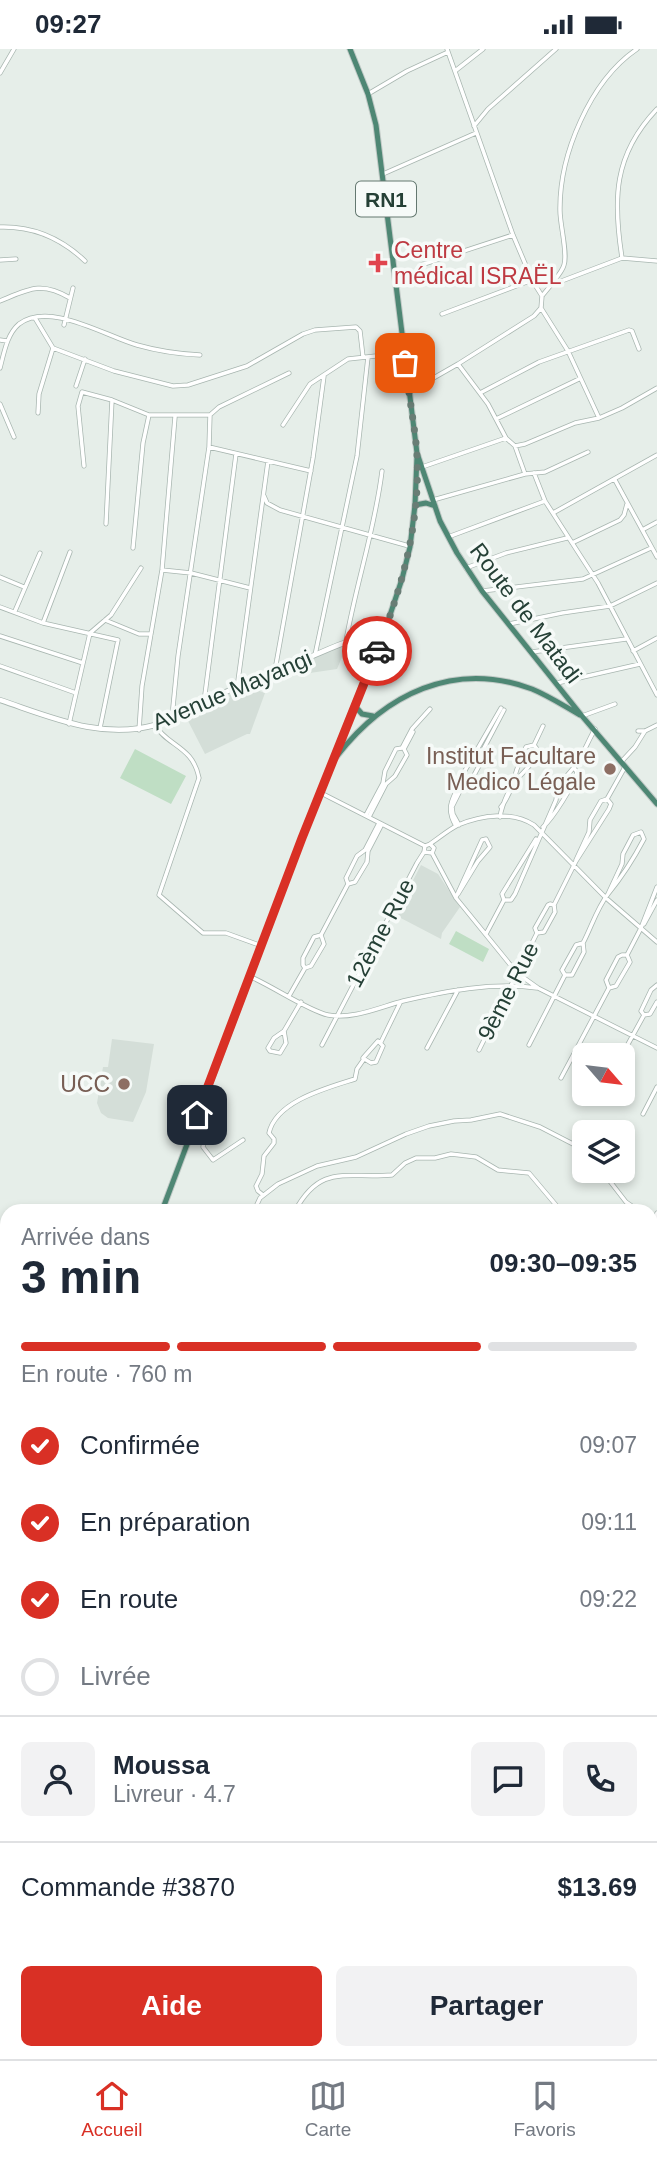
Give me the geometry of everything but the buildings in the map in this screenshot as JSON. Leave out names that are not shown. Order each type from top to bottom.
[{"type":"highway","name":"Route de Matadi","points":[[350,49],[368,95],[376,125],[416,453],[448,538],[482,591],[582,716],[657,803]]},
{"type":"highway","name":"RN1","points":[[165,1204],[320,792],[383,636],[410,547],[415,505],[416,453]]},
{"type":"highway","points":[[415,505],[434,503]]},
{"type":"highway","points":[[333,761],[373,716],[389,704],[428,686],[464,679],[502,682],[529,688],[582,716]]},
{"type":"highway","points":[[355,706],[362,714],[373,716]]},
{"type":"street","points":[[0,73],[14,49]]},
{"type":"street","points":[[455,71],[483,49]]},
{"type":"street","points":[[474,127],[488,109],[556,49]]},
{"type":"street","points":[[409,392],[534,316],[541,308],[542,296],[566,262],[560,211],[562,178],[567,155],[600,88],[621,62],[637,49]]},
{"type":"street","points":[[368,95],[407,71],[448,51],[513,235],[532,280],[542,296]]},
{"type":"street","points":[[622,258],[616,213],[619,176],[635,138],[657,109]]},
{"type":"street","points":[[383,174],[476,133]]},
{"type":"street","points":[[0,227],[16,227],[52,237],[71,247],[85,261]]},
{"type":"street","points":[[421,265],[513,235]]},
{"type":"street","points":[[551,285],[622,258],[657,261]]},
{"type":"street","points":[[0,260],[16,259]]},
{"type":"street","points":[[442,314],[532,280]]},
{"type":"street","points":[[0,301],[40,287],[55,290],[70,298]]},
{"type":"street","points":[[64,325],[73,288]]},
{"type":"street","points":[[541,308],[568,351],[599,418]]},
{"type":"street","points":[[0,367],[7,341],[17,325],[47,316],[65,318],[168,353],[200,355]]},
{"type":"street","points":[[36,318],[53,348],[114,371],[173,386],[247,366],[315,330],[356,327],[366,357],[356,456],[315,655]]},
{"type":"street","points":[[480,393],[539,362],[631,330],[639,349]]},
{"type":"street","points":[[0,340],[7,341]]},
{"type":"street","points":[[38,413],[39,394],[53,348]]},
{"type":"street","points":[[284,425],[307,388],[348,359],[404,353]]},
{"type":"street","points":[[76,386],[85,359]]},
{"type":"street","points":[[458,364],[480,393],[506,438],[515,446],[525,474]]},
{"type":"street","points":[[84,466],[78,406],[81,393],[112,400],[149,415],[210,415],[219,407],[289,373]]},
{"type":"street","points":[[275,670],[311,471],[324,376]]},
{"type":"street","points":[[496,419],[579,379]]},
{"type":"street","points":[[515,446],[575,423],[599,418],[657,387]]},
{"type":"street","points":[[106,524],[112,400]]},
{"type":"street","points":[[0,404],[13,437]]},
{"type":"street","points":[[133,548],[143,443],[149,415]]},
{"type":"street","points":[[172,717],[178,656],[209,447],[210,415]]},
{"type":"street","points":[[139,730],[142,686],[162,571],[175,417]]},
{"type":"street","points":[[422,467],[506,438]]},
{"type":"street","points":[[209,447],[311,471]]},
{"type":"street","points":[[434,503],[525,474],[559,468],[588,452]]},
{"type":"street","points":[[204,703],[236,454]]},
{"type":"street","points":[[553,513],[657,455]]},
{"type":"street","points":[[237,688],[268,461]]},
{"type":"street","points":[[346,641],[354,596],[371,535],[382,471]]},
{"type":"street","points":[[534,473],[545,501],[593,576],[657,695]]},
{"type":"street","points":[[615,480],[657,557]]},
{"type":"street","points":[[264,493],[267,503],[272,507],[410,547]]},
{"type":"street","points":[[448,538],[545,501]]},
{"type":"street","points":[[572,543],[620,520],[627,502]]},
{"type":"street","points":[[644,529],[657,522]]},
{"type":"street","points":[[466,568],[506,553],[567,538]]},
{"type":"street","points":[[482,591],[593,576],[651,548]]},
{"type":"street","points":[[43,623],[70,552]]},
{"type":"street","points":[[15,611],[40,553]]},
{"type":"street","points":[[69,724],[90,633],[116,608],[141,568]]},
{"type":"street","points":[[162,571],[191,573],[250,588]]},
{"type":"street","points":[[0,577],[24,587]]},
{"type":"street","points":[[509,624],[610,606],[657,583]]},
{"type":"street","points":[[0,607],[43,623],[118,640],[100,730]]},
{"type":"street","points":[[105,620],[139,634],[152,634]]},
{"type":"street","name":"Avenue Mayangi","points":[[0,700],[69,724],[100,730],[139,730],[346,641],[371,635],[383,636]]},
{"type":"street","points":[[0,636],[83,663]]},
{"type":"street","points":[[633,651],[657,638]]},
{"type":"street","points":[[532,652],[626,639]]},
{"type":"street","points":[[557,683],[640,664]]},
{"type":"street","points":[[0,666],[76,693]]},
{"type":"street","points":[[651,684],[657,680]]},
{"type":"street","points":[[582,716],[615,704]]},
{"type":"street","points":[[403,748],[412,729],[430,709]]},
{"type":"street","points":[[482,747],[502,709]]},
{"type":"street","points":[[155,725],[161,734],[182,747],[195,766],[199,778],[159,895],[203,933],[226,933],[262,946]]},
{"type":"street","points":[[638,731],[645,731],[657,725]]},
{"type":"street","points":[[534,745],[543,726]]},
{"type":"street","points":[[558,801],[556,792],[566,774],[574,768],[595,729]]},
{"type":"street","points":[[554,905],[548,905],[535,928],[537,933],[544,932],[555,912],[554,905],[590,833],[590,820],[601,801],[607,799],[624,763],[645,731]]},
{"type":"street","points":[[367,816],[386,780],[385,771],[396,749],[403,748],[413,732]]},
{"type":"street","points":[[517,777],[516,767],[526,747],[534,745]]},
{"type":"street","points":[[500,817],[501,807],[517,777],[526,772],[536,754],[534,745]]},
{"type":"street","points":[[465,779],[463,774],[478,746],[482,747]]},
{"type":"street","points":[[458,825],[450,815],[451,803],[465,779],[473,777],[485,753],[482,747]]},
{"type":"street","points":[[386,780],[395,776],[407,755],[403,748]]},
{"type":"street","points":[[486,934],[504,900],[502,894],[509,881],[522,868],[558,801],[576,777],[574,768]]},
{"type":"street","points":[[320,792],[427,848],[457,896],[517,973],[538,988],[657,1048]]},
{"type":"street","points":[[590,833],[598,829],[609,809],[611,804],[607,799]]},
{"type":"street","points":[[427,848],[458,825],[481,819],[522,818],[542,829],[607,896],[657,942]]},
{"type":"street","points":[[305,968],[303,958],[314,937],[321,935],[348,884],[346,878],[357,856],[366,851],[381,823]]},
{"type":"street","points":[[565,975],[572,975],[584,952],[583,943],[607,896],[624,866],[633,860],[644,839],[641,832],[633,835],[623,854],[624,866]]},
{"type":"street","points":[[457,896],[476,860],[489,847],[488,841],[482,839],[479,843],[476,860]]},
{"type":"street","points":[[427,848],[434,848],[432,853]]},
{"type":"street","name":"12ème Rue","points":[[322,1045],[427,848]]},
{"type":"street","points":[[348,884],[355,883],[367,862],[366,851]]},
{"type":"street","points":[[504,900],[511,899],[515,894],[524,876],[522,868]]},
{"type":"street","points":[[561,1078],[609,988],[616,986],[630,962],[627,955],[656,897],[657,887]]},
{"type":"street","name":"9ème Rue","points":[[478,1049],[537,933]]},
{"type":"street","points":[[289,996],[305,968],[311,966],[324,944],[321,935]]},
{"type":"street","points":[[565,975],[562,970],[576,946],[583,943]]},
{"type":"street","points":[[609,988],[606,980],[618,957],[627,955]]},
{"type":"street","points":[[529,1045],[565,975]]},
{"type":"street","points":[[251,977],[322,1013],[337,1016],[458,990],[520,986],[538,988]]},
{"type":"street","points":[[629,1043],[643,1016],[641,1011],[650,990],[657,985]]},
{"type":"street","points":[[427,1048],[458,990]]},
{"type":"street","points":[[284,1031],[286,1043],[280,1053],[270,1051],[268,1048],[274,1038],[284,1031],[301,1002]]},
{"type":"street","points":[[364,1059],[371,1063],[376,1062],[382,1049],[381,1042],[401,1002]]},
{"type":"street","points":[[643,1016],[650,1014],[657,1002]]},
{"type":"street","points":[[263,1195],[256,1186],[262,1174],[264,1156],[274,1143],[269,1133],[270,1126],[278,1115],[297,1100],[355,1079],[357,1069],[375,1042],[381,1042]]},
{"type":"street","points":[[643,1114],[657,1087]]},
{"type":"street","points":[[258,1204],[263,1195],[278,1184],[317,1167],[356,1157],[417,1130],[494,1114],[540,1127],[572,1146]]},
{"type":"street","points":[[197,1115],[207,1121],[203,1147],[213,1160],[243,1140]]},
{"type":"street","points":[[299,1204],[306,1192],[328,1177],[392,1175],[404,1163],[416,1158],[435,1158],[451,1154],[476,1157],[498,1170],[530,1173],[555,1204]]},
{"type":"street","points":[[611,1183],[628,1204]]},
{"type":"shaded area","points":[[375,638],[372,647],[342,657],[337,669],[276,678],[278,671],[347,643]]},
{"type":"shaded area","points":[[247,686],[249,691],[254,689],[265,693],[250,734],[205,754],[186,717],[230,698],[228,694]]},
{"type":"shaded area","points":[[421,865],[438,874],[460,907],[442,933],[441,939],[395,915]]},
{"type":"shaded area","name":"UCC","points":[[112,1039],[154,1044],[146,1092],[133,1122],[108,1118],[101,1113],[97,1103],[103,1067],[108,1067]]},
{"type":"green space","points":[[135,749],[186,776],[171,804],[120,778]]},
{"type":"green space","points":[[456,931],[489,949],[483,962],[449,944]]},
{"type":"way so far","points":[[377,651],[402,579],[410,547],[415,505],[416,444],[405,363]]},
{"type":"place","name":"Centre médical ISRAËL","points":[[378,263]]},
{"type":"place","name":"Institut Facultare Medico Légale","points":[[610,769]]},
{"type":"place","name":"UCC","points":[[124,1084]]},
{"type":"route","points":[[197,1115],[302,838],[377,651]]}]
